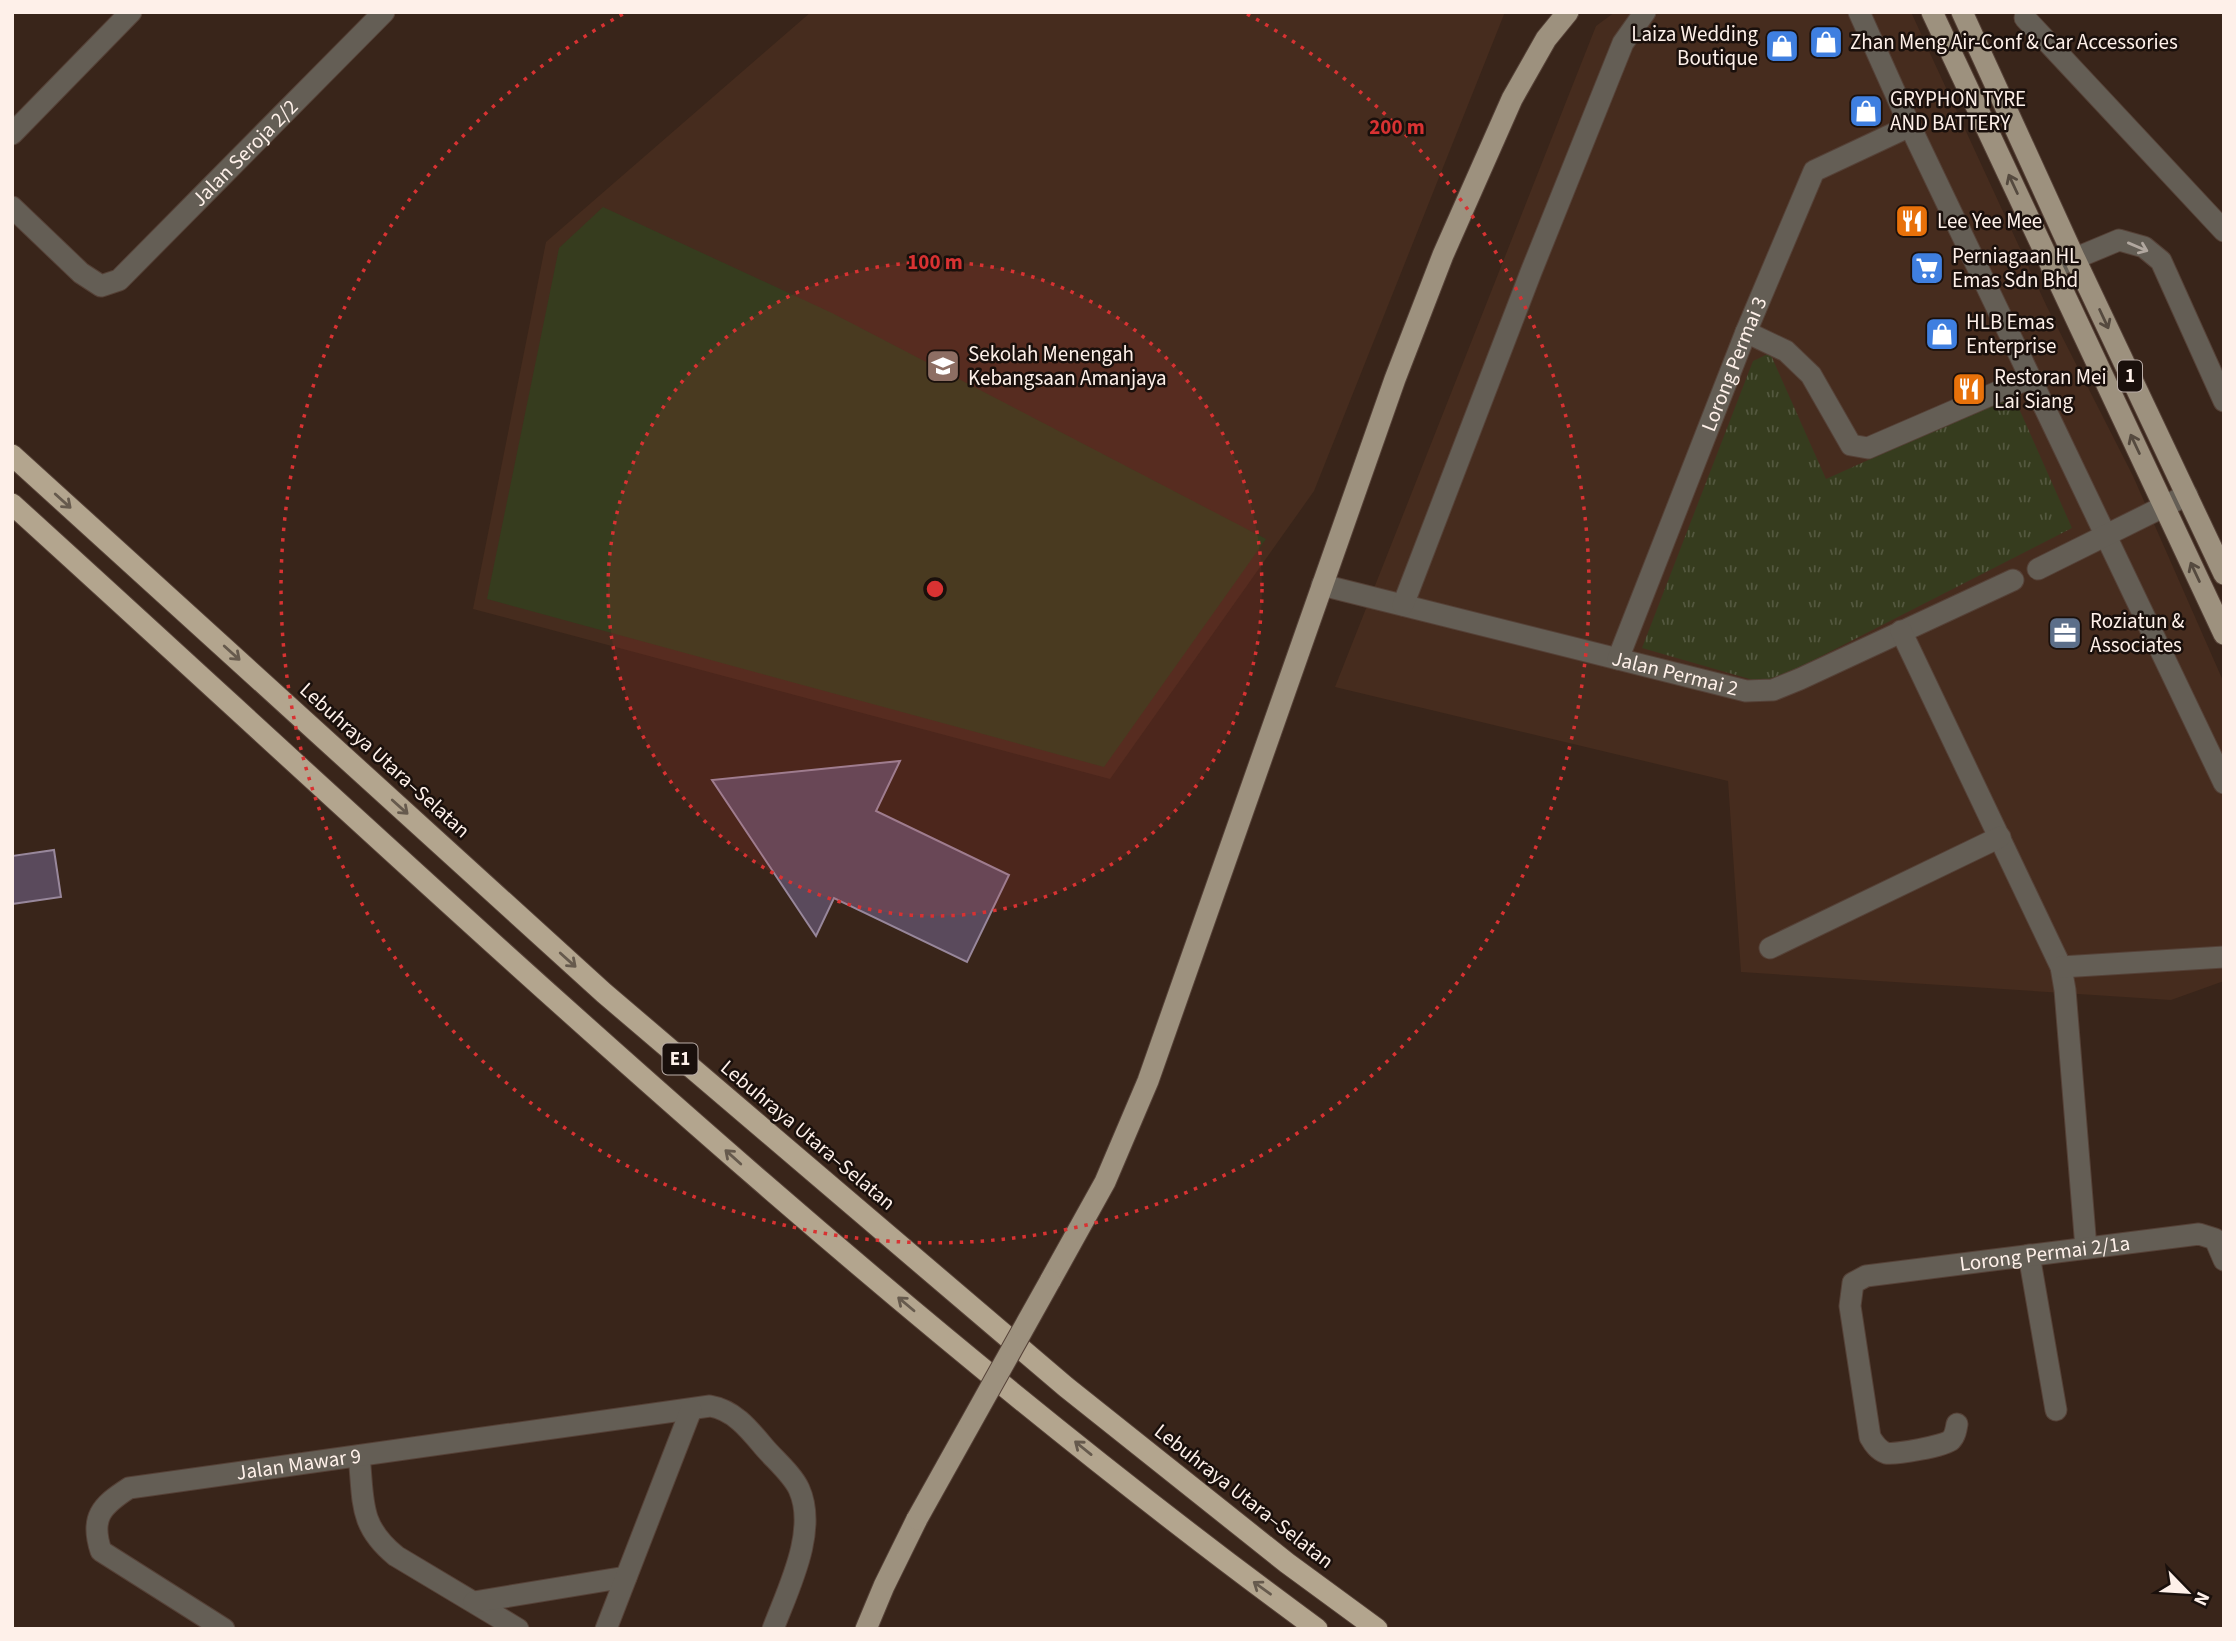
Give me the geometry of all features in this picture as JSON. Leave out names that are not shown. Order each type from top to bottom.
[{"type":"highway","name":"Lebuhraya Utara–Selatan","points":[[12,455],[604,993],[1066,1387],[1287,1563],[1377,1629]]},
{"type":"highway","name":"E1","points":[[12,504],[468,920],[754,1176],[947,1339],[1215,1554],[1317,1629]]},
{"type":"main road","points":[[866,1629],[918,1518],[1105,1182],[1134,1116],[1175,1009],[1395,379],[1443,255],[1512,99],[1546,39],[1568,12]]},
{"type":"main road","name":"1","points":[[1932,12],[2224,634]]},
{"type":"main road","name":"1","points":[[1962,12],[2224,574]]},
{"type":"street","points":[[12,134],[131,12]]},
{"type":"street","name":"Jalan Seroja 2/2","points":[[12,207],[80,273],[101,286],[119,280],[384,12]]},
{"type":"street","points":[[1403,606],[1531,272],[1623,43],[1645,12]]},
{"type":"street","points":[[1859,12],[1910,126],[2224,783]]},
{"type":"street","points":[[2025,18],[2220,218]]},
{"type":"street","name":"Lorong Permai 3","points":[[1618,659],[1746,332],[1814,171],[1910,126]]},
{"type":"street","points":[[2052,268],[2119,240],[2144,247],[2161,261],[2224,401]]},
{"type":"street","points":[[1746,332],[1786,351],[1811,375],[1840,430],[1851,444],[1868,448],[2030,378]]},
{"type":"street","points":[[2038,569],[2186,495]]},
{"type":"street","name":"Jalan Permai 2","points":[[1322,585],[1746,691],[1773,690],[2013,580]]},
{"type":"street","points":[[1901,631],[2061,967],[2086,1248]]},
{"type":"street","points":[[1770,948],[2000,837]]},
{"type":"street","points":[[2061,967],[2224,957]]},
{"type":"street","name":"Lorong Permai 2/1a","points":[[1957,1424],[1955,1433],[1947,1443],[1894,1454],[1883,1452],[1875,1446],[1870,1437],[1850,1306],[1853,1283],[1867,1276],[2199,1234],[2215,1239],[2224,1260]]},
{"type":"street","points":[[2028,1255],[2056,1409]]},
{"type":"street","name":"Jalan Mawar 9","points":[[224,1629],[101,1551],[96,1535],[99,1513],[111,1499],[129,1488],[710,1406],[723,1408],[742,1422],[799,1488],[806,1518],[798,1563],[773,1629]]},
{"type":"street","points":[[606,1629],[691,1410]]},
{"type":"street","points":[[359,1456],[365,1517],[371,1531],[382,1544],[396,1556],[518,1629]]},
{"type":"street","points":[[474,1602],[626,1577]]},
{"type":"shaded area","name":"Sekolah Menengah Kebangsaan Amanjaya","points":[[811,12],[1505,12],[1314,491],[1110,779],[473,609],[546,242]]},
{"type":"shaded area","points":[[1615,12],[1911,12],[2047,307],[2133,476],[2224,683],[2224,981],[2171,1000],[1741,972],[1728,781],[1335,687],[1596,26]]},
{"type":"green space","points":[[603,207],[832,313],[1266,539],[1104,767],[487,599],[559,248]]},
{"type":"green space","points":[[1770,353],[1826,479],[2013,395],[2072,528],[1767,684],[1642,648],[1753,361]]},
{"type":"building","points":[[900,761],[876,811],[1009,875],[967,962],[834,898],[816,936],[712,780]]},
{"type":"building","points":[[54,850],[61,897],[12,904],[12,856]]},
{"type":"place","name":"Zhan Meng Air-Conf & Car Accessories","points":[[1826,42]]},
{"type":"place","name":"Laiza Wedding Boutique","points":[[1782,46]]},
{"type":"place","name":"GRYPHON TYRE AND BATTERY","points":[[1866,111]]},
{"type":"place","name":"Lee Yee Mee","points":[[1912,221]]},
{"type":"place","name":"Perniagaan HL Emas Sdn Bhd","points":[[1927,268]]},
{"type":"place","name":"HLB Emas Enterprise","points":[[1942,334]]},
{"type":"place","name":"Sekolah Menengah Kebangsaan Amanjaya","points":[[943,366]]},
{"type":"place","name":"Restoran Mei Lai Siang","points":[[1969,389]]},
{"type":"place","name":"Roziatun & Associates","points":[[2065,633]]}]
